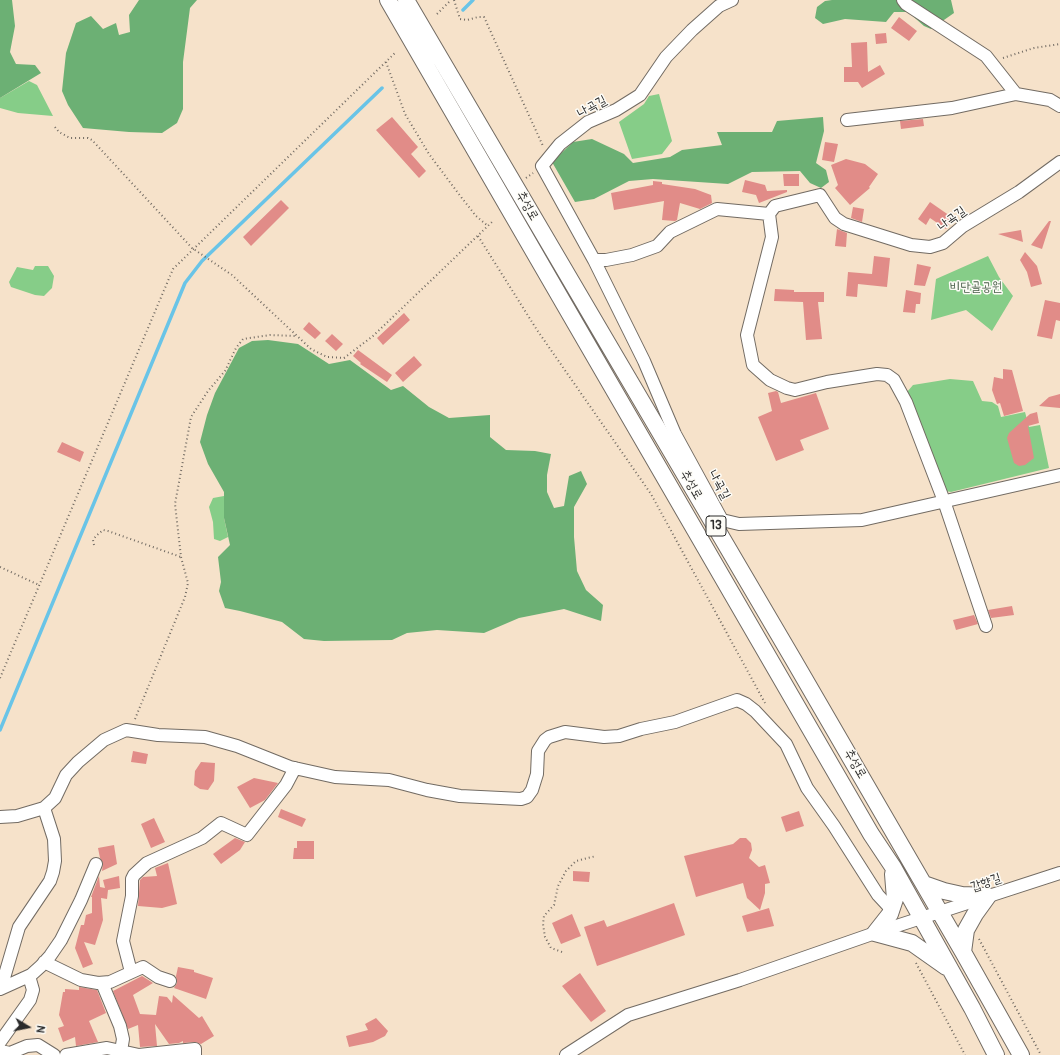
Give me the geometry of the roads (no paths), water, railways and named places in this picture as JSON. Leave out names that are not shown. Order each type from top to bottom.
[{"type":"main road","name":"추성로","points":[[388,0],[627,410],[871,834],[892,867],[951,971],[996,1055]]},
{"type":"main road","name":"추성로","points":[[406,0],[941,913],[1021,1055]]},
{"type":"main road","points":[[892,867],[895,899],[891,909],[875,933],[912,943],[951,971]]},
{"type":"main road","points":[[924,884],[962,895],[988,896]]},
{"type":"main road","points":[[963,952],[966,930],[988,896]]},
{"type":"street","name":"나곡길","points":[[732,0],[714,11],[666,57],[640,96],[616,110],[588,122],[560,144],[542,166],[594,260],[644,361],[676,434],[722,520],[739,524],[862,520],[1060,475]]},
{"type":"street","points":[[903,0],[986,56],[1016,94]]},
{"type":"street","points":[[847,120],[952,108],[1016,94],[1050,100],[1060,106]]},
{"type":"street","name":"나곡길","points":[[769,214],[775,206],[820,196],[834,218],[844,224],[911,245],[930,247],[943,243],[964,226],[1020,192],[1060,162]]},
{"type":"street","points":[[594,260],[606,260],[632,255],[657,246],[670,232],[717,209],[769,214],[772,237],[747,335],[753,365],[770,380],[795,390],[827,382],[877,374],[887,375],[901,391],[944,501],[986,626]]},
{"type":"street","points":[[0,817],[17,816],[44,808],[55,798],[66,775],[78,762],[111,736],[126,730],[158,735],[205,737],[237,746],[295,768],[334,777],[389,780],[448,794],[521,799],[526,796],[533,787],[537,774],[538,751],[544,740],[549,736],[565,732],[604,737],[619,736],[641,729],[674,722],[737,700],[750,708],[786,744],[807,788],[834,826],[878,895],[891,909]]},
{"type":"street","points":[[131,972],[123,941],[132,896],[132,879],[134,875],[147,863],[202,838],[221,823],[247,835],[286,785],[295,768]]},
{"type":"street","points":[[1,989],[19,927],[50,881],[53,872],[56,849],[44,808]]},
{"type":"street","points":[[1,989],[29,976],[44,962],[60,940],[75,912],[96,864]]},
{"type":"street","name":"갑향길","points":[[566,1055],[628,1015],[740,980],[875,933],[941,913],[1060,873]]},
{"type":"street","points":[[44,962],[81,980],[102,983],[110,982],[143,967],[158,977],[170,981]]},
{"type":"street","points":[[0,1042],[30,1000],[33,990],[29,976]]},
{"type":"street","points":[[102,983],[120,1026],[123,1039],[121,1052]]},
{"type":"street","points":[[0,1051],[10,1053],[27,1046],[38,1046],[54,1055]]},
{"type":"street","points":[[66,1055],[107,1048],[139,1055],[195,1049],[195,1055]]},
{"type":"waterway","points":[[463,10],[473,0]]},
{"type":"waterway","points":[[0,730],[185,283],[202,261],[382,88]]},
{"type":"park label","name":"비단골공원","points":[[976,288]]}]
